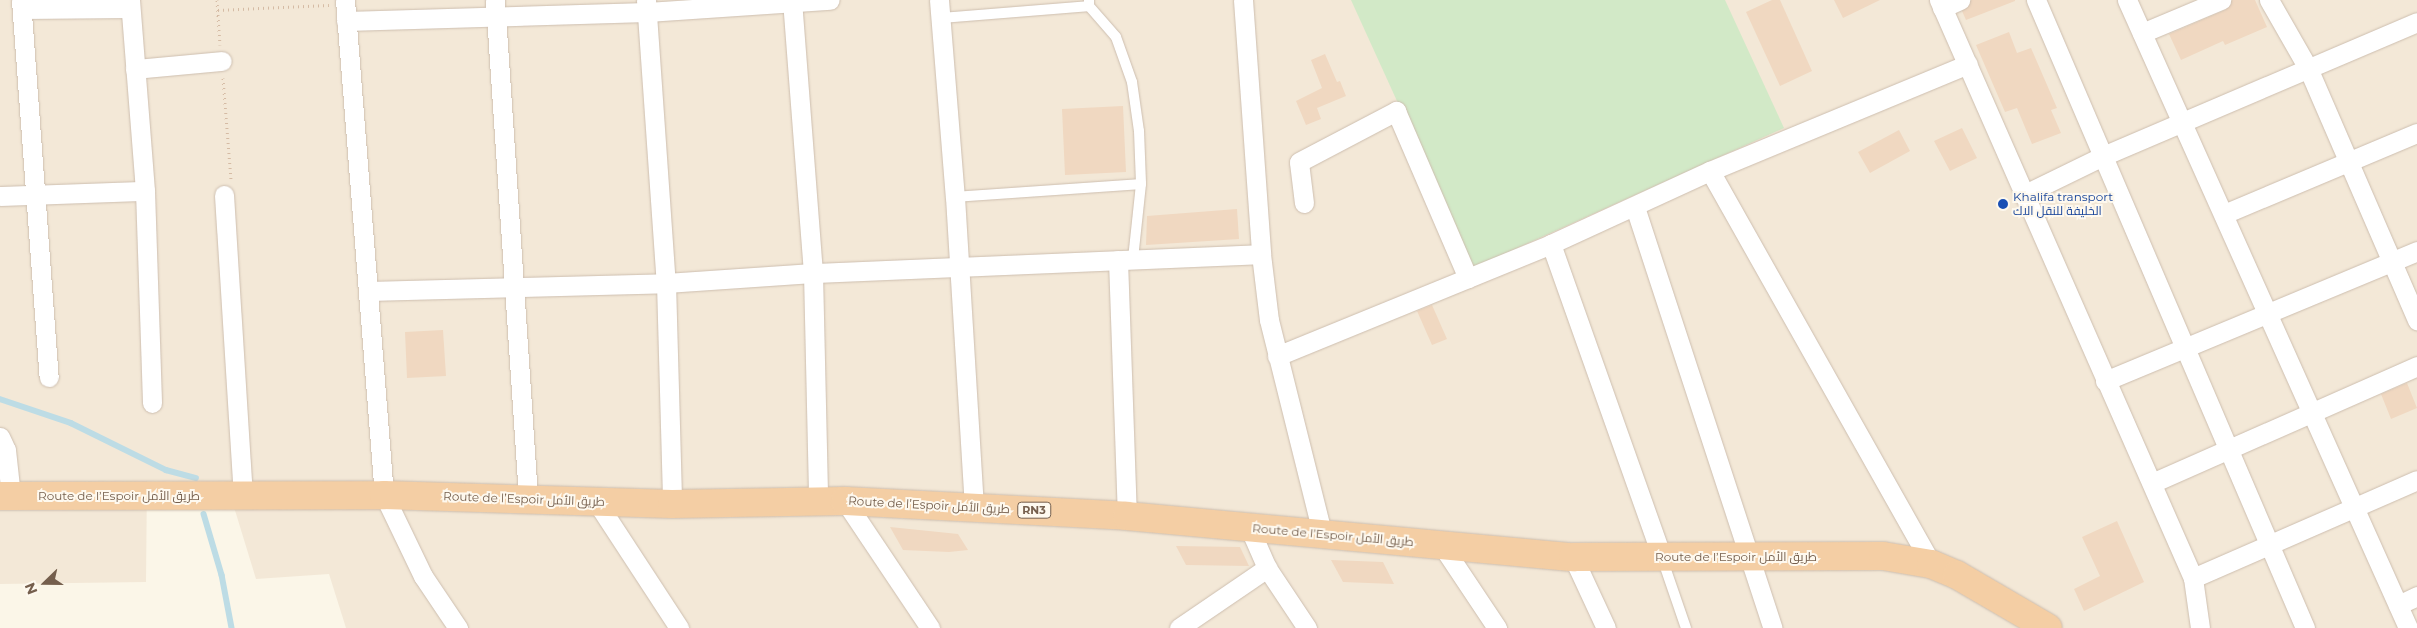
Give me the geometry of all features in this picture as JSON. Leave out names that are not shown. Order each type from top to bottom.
[{"type":"highway","name":"Route de l’Espoir طريق الأمل","points":[[5,496],[384,495],[672,504],[845,501],[974,506],[1126,516],[1323,536],[1441,544],[1573,557],[1751,558],[1883,556],[1932,564],[1957,575],[2048,628]]},
{"type":"street","points":[[458,628],[423,576],[384,495],[345,8],[647,6],[830,0]]},
{"type":"street","points":[[1243,0],[1261,254],[1277,356],[1323,536]]},
{"type":"street","points":[[1960,0],[1940,4],[2193,578],[2200,628]]},
{"type":"street","points":[[2036,0],[2305,628]]},
{"type":"street","points":[[2127,0],[2267,314],[2313,411],[2408,628]]},
{"type":"street","points":[[2142,33],[2221,0]]},
{"type":"street","points":[[2269,0],[2308,68],[2417,320]]},
{"type":"street","points":[[792,1],[813,273],[818,501]]},
{"type":"street","points":[[49,377],[22,4],[130,4],[145,191],[152,403]]},
{"type":"street","points":[[647,6],[666,283],[672,504]]},
{"type":"street","points":[[496,7],[516,285],[528,498]]},
{"type":"street","points":[[940,9],[955,197],[974,506]]},
{"type":"street","points":[[2023,195],[2103,156],[2417,22]]},
{"type":"street","points":[[135,69],[222,61]]},
{"type":"street","points":[[1277,356],[1551,244],[1710,171],[1968,64]]},
{"type":"street","points":[[1304,203],[1299,162],[1396,111],[1468,278]]},
{"type":"street","points":[[2224,214],[2417,133]]},
{"type":"street","points":[[1710,171],[1932,564]]},
{"type":"street","points":[[0,196],[145,191]]},
{"type":"street","points":[[224,195],[243,496]]},
{"type":"street","points":[[1635,207],[1774,628]]},
{"type":"street","points":[[1551,244],[1662,558]]},
{"type":"street","points":[[2105,381],[2186,349],[2417,251]]},
{"type":"street","points":[[368,291],[516,285],[666,283],[813,273],[1261,254]]},
{"type":"street","points":[[1125,260],[1126,516]]},
{"type":"street","points":[[2152,483],[2417,366]]},
{"type":"street","points":[[0,437],[6,450],[5,496]]},
{"type":"street","points":[[2193,578],[2417,480]]},
{"type":"street","points":[[596,501],[679,628]]},
{"type":"street","points":[[845,501],[930,628]]},
{"type":"street","points":[[1249,527],[1267,568],[1307,628]]},
{"type":"street","points":[[1441,544],[1497,628]]},
{"type":"street","points":[[1573,557],[1606,628]]},
{"type":"street","points":[[1179,628],[1267,568]]},
{"type":"street","points":[[2398,605],[2417,596]]},
{"type":"lane","points":[[940,9],[1089,3],[1116,37],[1126,59],[1139,130],[1141,184],[1125,260]]},
{"type":"lane","points":[[955,197],[1141,184]]},
{"type":"lane","points":[[1662,558],[1686,628]]},
{"type":"path","points":[[217,0],[232,184],[224,195]]},
{"type":"path","points":[[218,10],[345,8]]},
{"type":"shaded area","points":[[0,0],[2417,0],[2417,628],[346,628],[329,574],[256,579],[226,481],[147,481],[146,582],[0,584]]},
{"type":"green space","points":[[1351,0],[1725,0],[1784,128],[1473,268]]},
{"type":"building","points":[[1772,0],[1780,0],[1812,71],[1780,86],[1746,12]]},
{"type":"building","points":[[1834,0],[1880,0],[1843,18]]},
{"type":"building","points":[[1971,0],[2015,1],[1966,20],[1962,11]]},
{"type":"building","points":[[2232,0],[2255,0],[2267,27],[2225,45],[2223,41],[2181,60],[2169,34],[2225,10]]},
{"type":"building","points":[[2009,32],[2017,53],[2031,48],[2057,108],[2051,110],[2061,133],[2032,144],[2017,108],[2005,112],[1976,45]]},
{"type":"building","points":[[1325,54],[1337,82],[1340,81],[1346,96],[1317,108],[1321,119],[1306,125],[1296,101],[1322,88],[1311,60]]},
{"type":"building","points":[[1123,106],[1126,172],[1065,175],[1062,109]]},
{"type":"building","points":[[1962,128],[1977,158],[1950,171],[1934,141]]},
{"type":"building","points":[[1899,130],[1910,151],[1870,173],[1858,152]]},
{"type":"building","points":[[1237,209],[1239,239],[1146,245],[1147,216]]},
{"type":"building","points":[[1432,305],[1447,339],[1432,345],[1417,311]]},
{"type":"building","points":[[443,330],[446,376],[407,378],[405,332]]},
{"type":"building","points":[[2407,383],[2417,408],[2391,419],[2381,394]]},
{"type":"building","points":[[2117,521],[2144,582],[2084,611],[2074,589],[2100,576],[2082,537]]},
{"type":"building","points":[[890,527],[958,534],[968,550],[949,552],[903,550]]},
{"type":"building","points":[[1176,546],[1240,547],[1249,566],[1186,565]]},
{"type":"building","points":[[1331,560],[1383,562],[1394,584],[1343,582]]},
{"type":"waterway","points":[[0,399],[71,423],[166,470],[196,478]]},
{"type":"waterway","points":[[204,514],[222,575],[232,628]]},
{"type":"place","name":"Khalifa transport الخليفة للنقل الاك","points":[[2003,204]]}]
